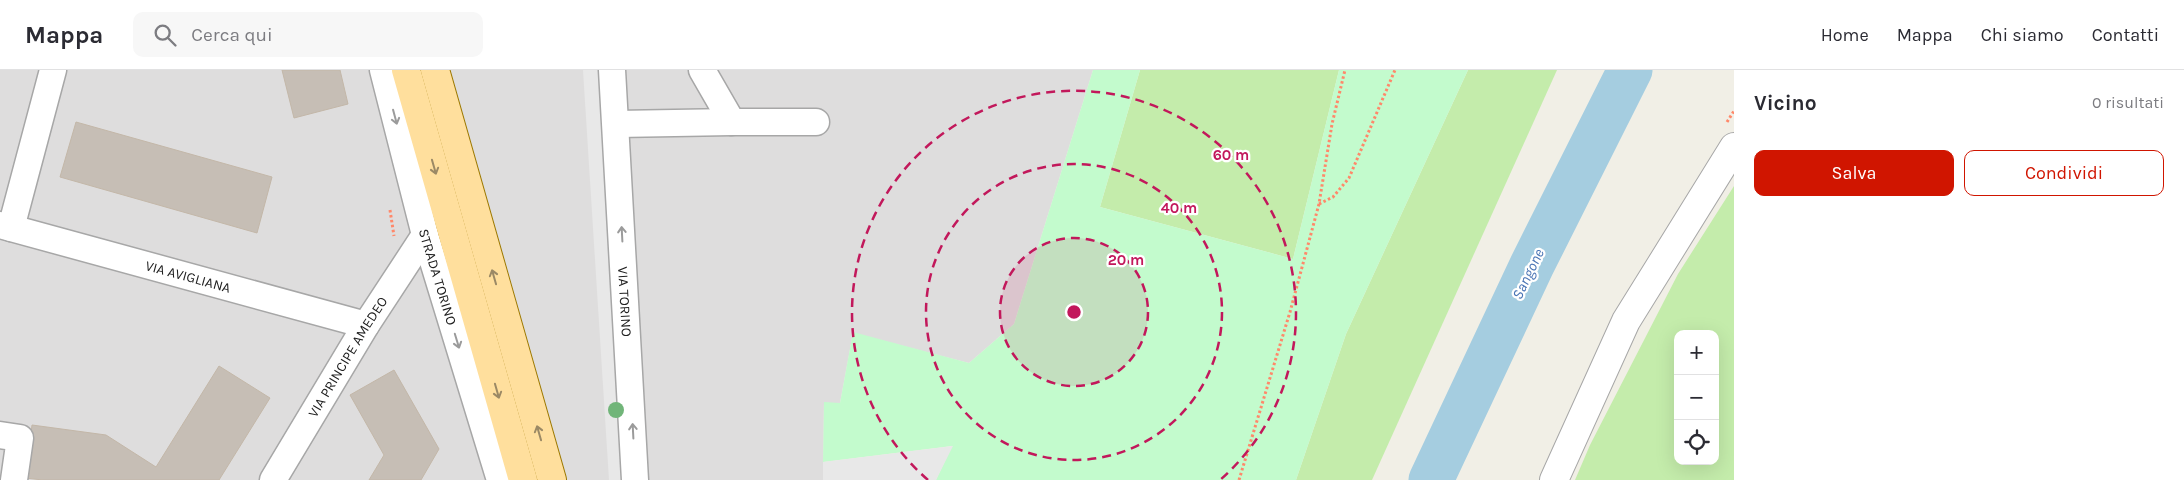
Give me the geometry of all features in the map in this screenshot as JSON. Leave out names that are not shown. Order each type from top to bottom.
[{"type":"main road","name":"STRADA TORINO","points":[[406,70],[523,480]]},
{"type":"main road","points":[[435,70],[552,480]]},
{"type":"street","name":"VIA AVIGLIANA","points":[[53,70],[5,226],[366,325]]},
{"type":"street","name":"STRADA TORINO","points":[[383,70],[425,236],[500,480]]},
{"type":"street","name":"VIA TORINO","points":[[612,70],[617,124],[635,480]]},
{"type":"street","points":[[702,70],[732,122]]},
{"type":"street","points":[[617,124],[816,122]]},
{"type":"street","points":[[1554,480],[1626,321],[1734,147]]},
{"type":"street","name":"VIA PRINCIPE AMEDEO","points":[[273,480],[366,325],[425,236]]},
{"type":"street","points":[[0,435],[20,438],[14,480]]},
{"type":"path","points":[[1239,480],[1290,312],[1319,204],[1332,124],[1345,70]]},
{"type":"path","points":[[1319,204],[1333,197],[1350,178],[1395,70]]},
{"type":"path","points":[[388,204],[394,237],[391,245]]},
{"type":"shaded area","points":[[0,70],[393,70],[512,480],[0,480]]},
{"type":"shaded area","points":[[444,70],[600,70],[626,480],[564,480]]},
{"type":"shaded area","points":[[583,70],[605,70],[624,480],[609,480]]},
{"type":"shaded area","points":[[624,70],[1093,70],[1014,324],[969,363],[853,333],[840,403],[824,403],[823,480],[648,480]]},
{"type":"shaded area","points":[[953,446],[936,480],[823,480],[823,462]]},
{"type":"green space","points":[[1093,70],[1140,70],[1100,207],[1293,259],[1339,70],[1468,70],[1346,334],[1296,480],[936,480],[952,446],[823,462],[824,402],[840,403],[853,332],[969,363],[1014,324]]},
{"type":"green space","points":[[1140,70],[1339,70],[1293,259],[1100,207]]},
{"type":"green space","points":[[1468,70],[1557,70],[1372,480],[1296,480],[1346,334]]},
{"type":"green space","points":[[1734,186],[1734,480],[1575,480],[1590,445],[1678,274]]},
{"type":"building","points":[[282,70],[340,70],[348,104],[294,118]]},
{"type":"building","points":[[76,122],[272,177],[257,233],[60,177]]},
{"type":"building","points":[[219,366],[270,398],[219,480],[43,480],[25,478],[32,425],[106,435],[156,467]]},
{"type":"building","points":[[394,370],[439,449],[421,480],[369,480],[384,455],[350,395]]},
{"type":"waterway","name":"Sangone","points":[[1431,480],[1532,265],[1630,70]]}]
